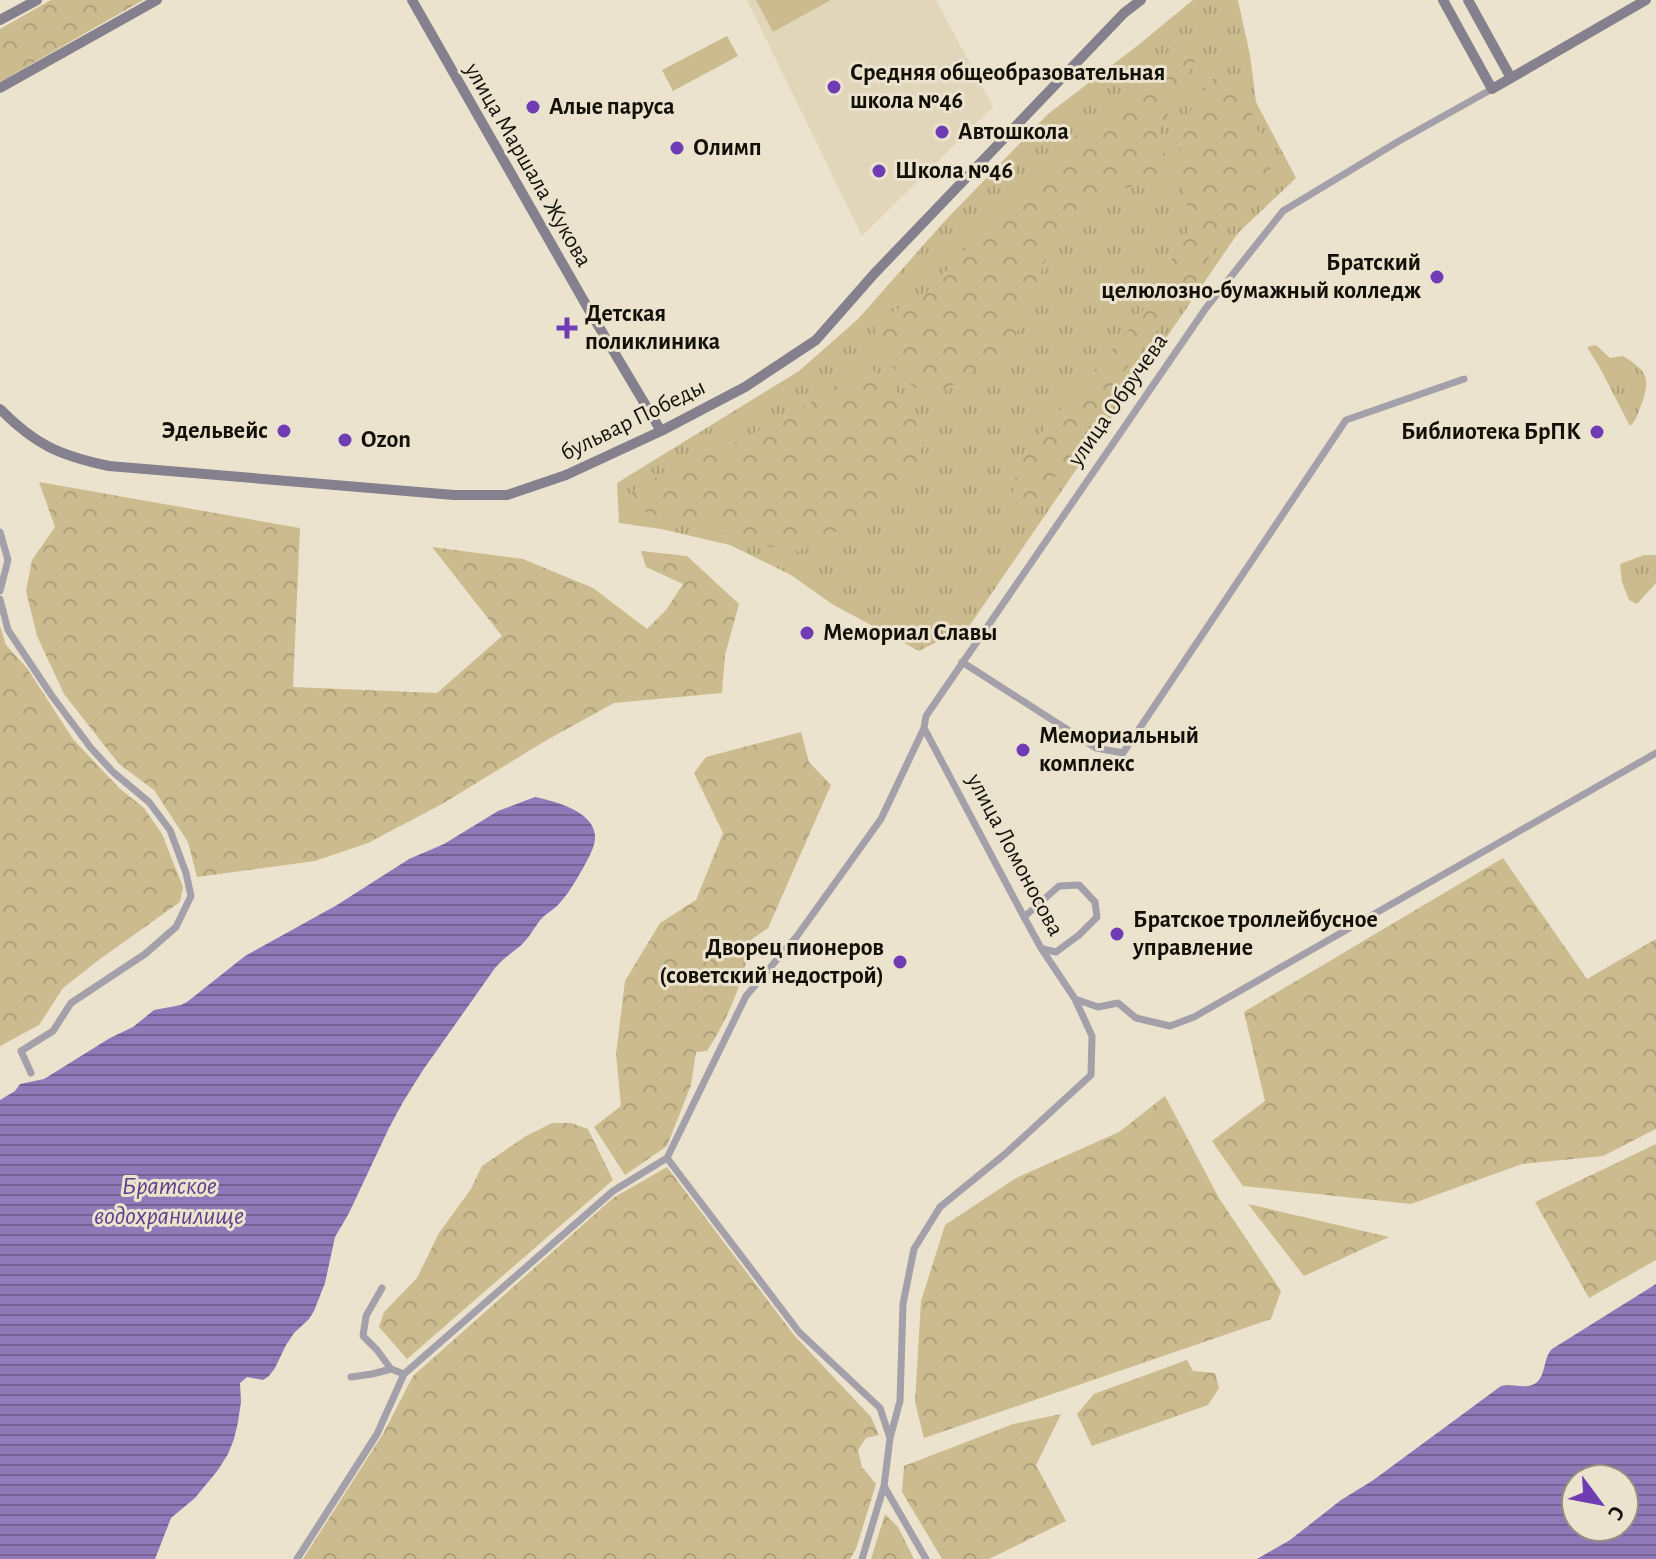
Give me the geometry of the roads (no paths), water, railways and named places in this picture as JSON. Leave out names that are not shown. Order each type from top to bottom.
[{"type":"street","points":[[0,20],[37,0]]},
{"type":"street","points":[[0,88],[157,0]]},
{"type":"street","name":"улица Маршала Жукова","points":[[412,0],[661,431]]},
{"type":"street","name":"бульвар Победы","points":[[0,409],[35,441],[69,456],[109,466],[454,495],[507,495],[566,475],[661,431],[745,387],[816,340],[904,242],[1124,13],[1141,0]]},
{"type":"street","points":[[1443,0],[1492,89]]},
{"type":"street","points":[[1468,0],[1511,78]]},
{"type":"street","name":"улица Обручева","points":[[667,1158],[746,996],[797,936],[881,819],[924,728],[926,716],[1206,308],[1283,211],[1646,0]]},
{"type":"street","points":[[962,662],[1096,748],[1123,753],[1346,420],[1464,379]]},
{"type":"street","points":[[0,532],[8,560],[0,591]]},
{"type":"street","points":[[0,599],[8,630],[52,696],[91,748],[113,772],[149,802],[170,830],[191,896],[176,927],[145,954],[71,1003],[53,1031],[21,1051],[31,1073]]},
{"type":"street","name":"улица Ломоносова","points":[[862,1559],[884,1486],[890,1438],[900,1401],[903,1304],[914,1249],[940,1207],[1005,1154],[1091,1075],[1092,1036],[1075,999],[1041,948],[924,728]]},
{"type":"street","points":[[1075,999],[1098,1007],[1118,1003],[1136,1018],[1170,1026],[1194,1017],[1656,753]]},
{"type":"street","points":[[1024,917],[1059,886],[1079,885],[1095,902],[1097,917],[1079,935],[1056,952],[1041,948]]},
{"type":"street","points":[[297,1559],[377,1434],[404,1374],[613,1191],[667,1158],[799,1332],[880,1408],[890,1438]]},
{"type":"street","points":[[382,1288],[366,1316],[363,1336],[391,1369],[404,1374]]},
{"type":"street","points":[[351,1377],[391,1369]]},
{"type":"street","points":[[884,1486],[926,1559]]},
{"type":"water","name":"Братское водохранилище","points":[[535,797],[571,808],[587,820],[595,835],[591,853],[561,902],[542,918],[523,944],[495,968],[403,1102],[335,1237],[325,1283],[314,1311],[294,1333],[269,1376],[263,1380],[247,1377],[240,1383],[241,1402],[234,1439],[218,1470],[195,1498],[171,1518],[155,1559],[0,1559],[0,1100],[20,1084],[44,1079],[133,1027],[154,1010],[187,1002],[245,956],[337,905],[409,859],[444,844],[498,811]]},
{"type":"water","points":[[1656,1284],[1656,1559],[1257,1559],[1290,1540],[1501,1386],[1534,1384],[1541,1376],[1552,1349]]},
{"type":"place","name":"Средняя общеобразовательная школа №46","points":[[834,87]]},
{"type":"place","name":"Алые паруса","points":[[533,107]]},
{"type":"place","name":"Автошкола","points":[[942,132]]},
{"type":"place","name":"Олимп","points":[[677,148]]},
{"type":"place","name":"Школа №46","points":[[879,171]]},
{"type":"place","name":"Братский целюлозно-бумажный колледж","points":[[1437,277]]},
{"type":"place","name":"Детская поликлиника","points":[[567,328]]},
{"type":"place","name":"Эдельвейс","points":[[284,431]]},
{"type":"place","name":"Библиотека БрПК","points":[[1597,432]]},
{"type":"place","name":"Ozon","points":[[345,440]]},
{"type":"place","name":"Мемориал Славы","points":[[807,633]]},
{"type":"place","name":"Мемориальный комплекс","points":[[1023,750]]},
{"type":"place","name":"Братское троллейбусное управление","points":[[1117,934]]},
{"type":"place","name":"Дворец пионеров (советский недострой)","points":[[900,962]]}]
